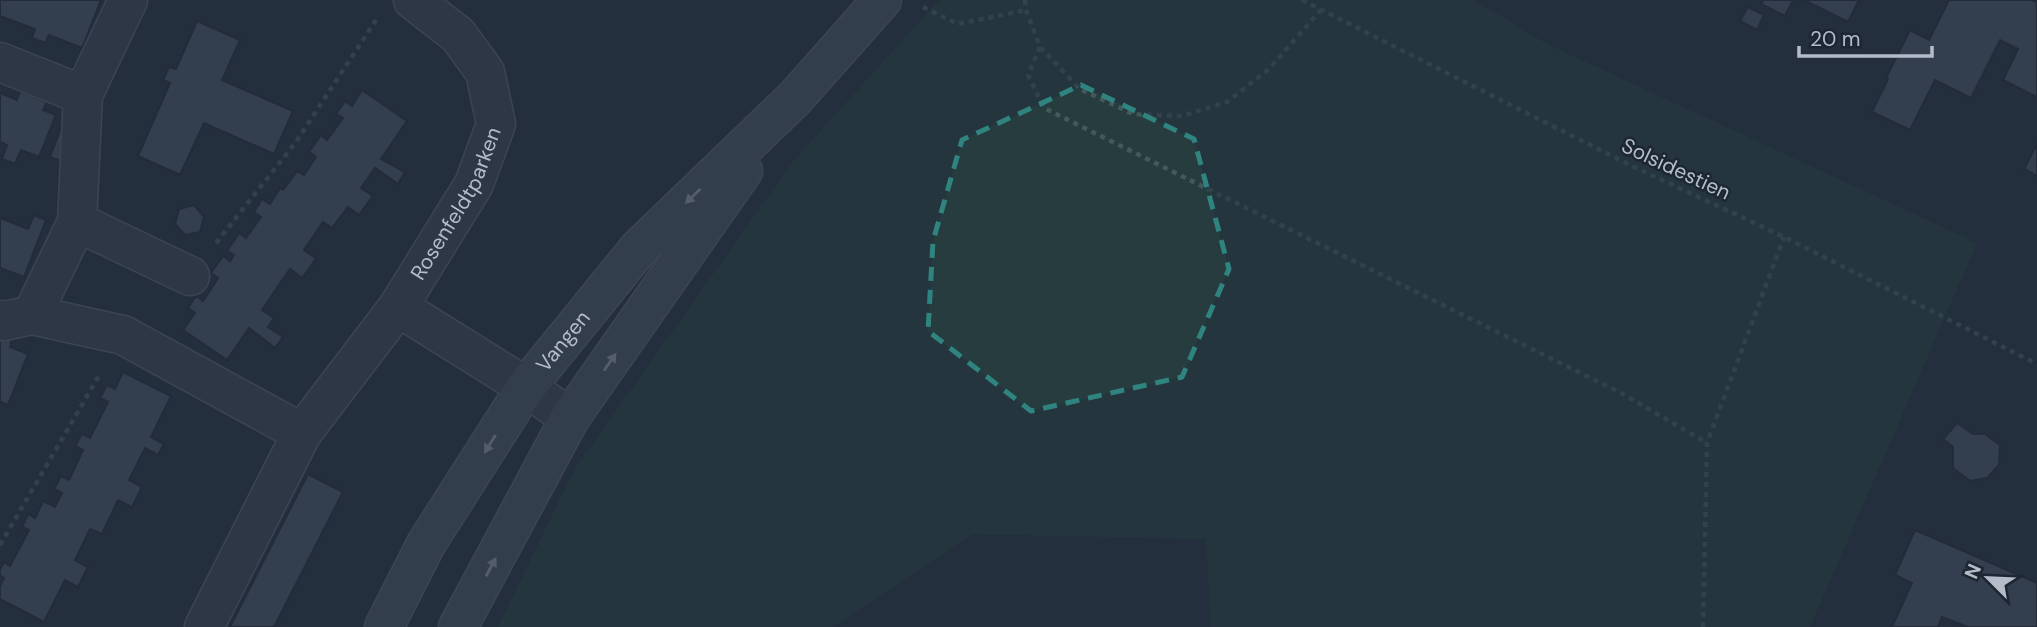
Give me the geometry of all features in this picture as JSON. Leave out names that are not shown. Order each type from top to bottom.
[{"type":"street","points":[[128,0],[83,95],[77,222],[16,318],[123,335],[302,433]]},
{"type":"street","name":"Vangen","points":[[384,627],[426,544],[526,387],[639,248],[795,98],[882,0]]},
{"type":"street","name":"Rosenfeldtparken","points":[[204,627],[302,433],[398,307],[474,184],[496,124],[485,72],[458,35],[398,6]]},
{"type":"street","points":[[0,62],[83,95]]},
{"type":"street","name":"Vangen","points":[[458,627],[570,418],[795,98]]},
{"type":"street","points":[[77,222],[190,276]]},
{"type":"street","points":[[398,307],[526,387],[570,418]]},
{"type":"path","points":[[1026,0],[1026,10],[1040,47],[1080,89],[1133,114],[1182,116],[1227,102],[1269,69],[1321,9]]},
{"type":"path","name":"Solsidestien","points":[[1302,0],[1642,171],[1784,237],[2037,364]]},
{"type":"path","points":[[190,276],[296,142],[398,6]]},
{"type":"path","points":[[921,6],[958,24],[1026,10]]},
{"type":"path","points":[[1040,47],[1028,75],[1044,108],[1623,394],[1707,443]]},
{"type":"path","points":[[1703,627],[1707,443],[1784,237]]},
{"type":"path","points":[[0,545],[123,335]]},
{"type":"highlighted area","points":[[1081,85],[1194,139],[1229,269],[1182,377],[1031,411],[928,331],[933,241],[962,140]]},
{"type":"green space","points":[[939,0],[1474,0],[1547,44],[1977,243],[1810,627],[1211,627],[1206,539],[973,534],[832,627],[498,627],[574,470],[794,160]]},
{"type":"building","points":[[0,0],[101,0],[82,48],[49,35],[45,43],[32,38],[35,29],[0,16]]},
{"type":"building","points":[[1763,0],[1793,0],[1785,16],[1761,4]]},
{"type":"building","points":[[1804,0],[1859,0],[1848,22]]},
{"type":"building","points":[[1949,0],[2037,2],[2037,97],[2003,80],[2018,49],[2000,40],[1971,98],[1935,80],[1910,130],[1872,112],[1910,30],[1929,40]]},
{"type":"building","points":[[1748,7],[1764,15],[1757,30],[1740,21]]},
{"type":"building","points":[[197,21],[240,40],[222,80],[293,111],[274,154],[204,123],[180,175],[138,156],[170,83],[163,80],[169,67],[176,69]]},
{"type":"building","points":[[362,90],[407,121],[381,159],[405,172],[398,184],[375,168],[361,188],[373,196],[359,215],[348,207],[332,228],[323,222],[304,250],[316,258],[309,269],[302,278],[290,269],[262,310],[274,318],[268,327],[283,337],[275,348],[249,328],[227,360],[183,330],[195,313],[188,308],[196,296],[203,301],[218,278],[211,273],[223,256],[230,261],[234,255],[227,251],[239,233],[246,238],[261,217],[254,212],[262,199],[270,204],[280,188],[283,190],[297,171],[304,175],[316,157],[309,152],[321,135],[327,140],[343,118],[336,114],[345,101],[352,106]]},
{"type":"building","points":[[20,91],[47,102],[43,110],[56,115],[39,157],[21,150],[15,164],[2,159],[7,145],[0,142],[0,93],[17,100]]},
{"type":"building","points":[[62,126],[78,133],[66,163],[50,157]]},
{"type":"building","points":[[2037,144],[2037,176],[2024,169]]},
{"type":"building","points":[[194,205],[204,217],[200,232],[185,235],[175,224],[179,209]]},
{"type":"building","points":[[34,215],[46,220],[24,277],[0,268],[0,218],[28,229]]},
{"type":"building","points":[[0,335],[12,340],[10,347],[28,354],[8,405],[0,402]]},
{"type":"building","points":[[123,372],[171,396],[151,437],[164,444],[158,455],[145,448],[129,480],[142,487],[132,507],[118,500],[102,534],[90,529],[75,560],[88,567],[78,587],[65,580],[44,622],[0,599],[0,586],[4,578],[0,576],[0,570],[4,562],[10,566],[29,530],[22,527],[28,514],[35,518],[43,501],[55,507],[62,493],[54,489],[61,476],[69,480],[83,450],[75,446],[82,434],[90,438],[108,402],[100,398],[107,385],[115,389]]},
{"type":"building","points":[[1957,423],[1973,434],[1985,434],[2000,445],[1999,465],[1987,478],[1970,481],[1953,468],[1953,447],[1943,439]]},
{"type":"building","points":[[308,474],[343,492],[274,627],[230,627]]},
{"type":"building","points":[[1915,530],[2037,583],[2037,627],[1968,627],[1942,617],[1938,627],[1892,627],[1912,583],[1895,575]]}]
